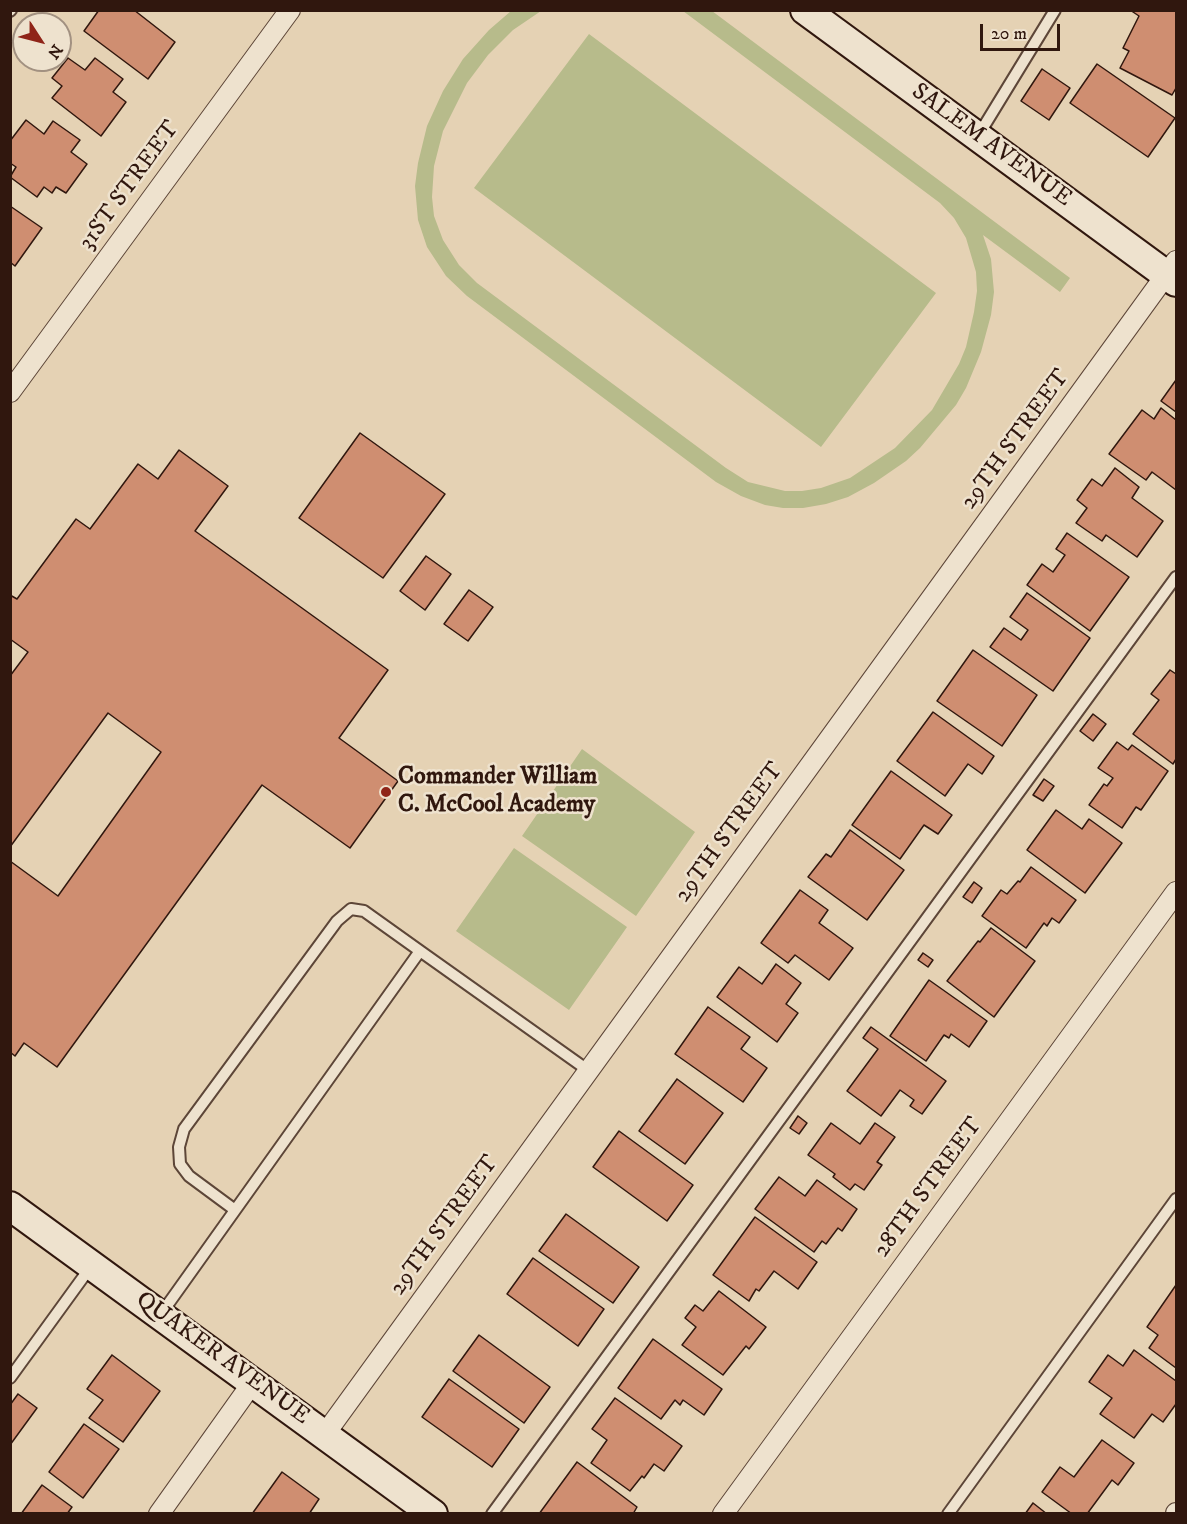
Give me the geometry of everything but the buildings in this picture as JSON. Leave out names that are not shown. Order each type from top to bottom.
[{"type":"main road","name":"SALEM AVENUE","points":[[805,10],[978,137],[1173,273]]},
{"type":"main road","name":"QUAKER AVENUE","points":[[10,1206],[325,1434],[419,1507]]},
{"type":"street","name":"31ST STREET","points":[[10,392],[290,10]]},
{"type":"street","name":"29TH STREET","points":[[325,1434],[1173,273]]},
{"type":"street","name":"28TH STREET","points":[[723,1514],[1176,892]]},
{"type":"street","points":[[159,1514],[254,1382]]},
{"type":"lane","points":[[978,137],[1055,10]]},
{"type":"lane","points":[[492,1514],[1176,577]]},
{"type":"lane","points":[[235,1210],[189,1176],[180,1164],[178,1147],[184,1130],[337,921],[351,909],[364,911],[589,1071]]},
{"type":"lane","points":[[161,1315],[420,951]]},
{"type":"lane","points":[[948,1514],[1176,1199]]},
{"type":"lane","points":[[10,1378],[92,1265]]},
{"type":"green space","points":[[511,11],[541,11],[513,30],[488,55],[467,83],[443,131],[434,166],[432,197],[434,216],[443,240],[459,265],[477,283],[748,482],[785,491],[821,488],[850,478],[895,448],[932,410],[959,364],[966,347],[974,312],[977,291],[976,272],[966,238],[954,218],[940,203],[683,11],[712,11],[1070,278],[1060,292],[983,235],[991,259],[994,292],[991,315],[981,352],[956,405],[920,448],[906,461],[874,483],[848,497],[826,504],[803,508],[783,508],[765,505],[741,496],[716,482],[467,296],[446,276],[427,247],[418,220],[415,186],[427,126],[443,91],[463,59],[489,30]]},
{"type":"green space","points":[[589,34],[936,293],[821,447],[474,188]]},
{"type":"green space","points":[[582,749],[695,832],[636,916],[522,836]]},
{"type":"green space","points":[[514,848],[627,927],[569,1010],[456,931]]},
{"type":"place","name":"Commander William C. McCool Academy","points":[[386,792]]}]
